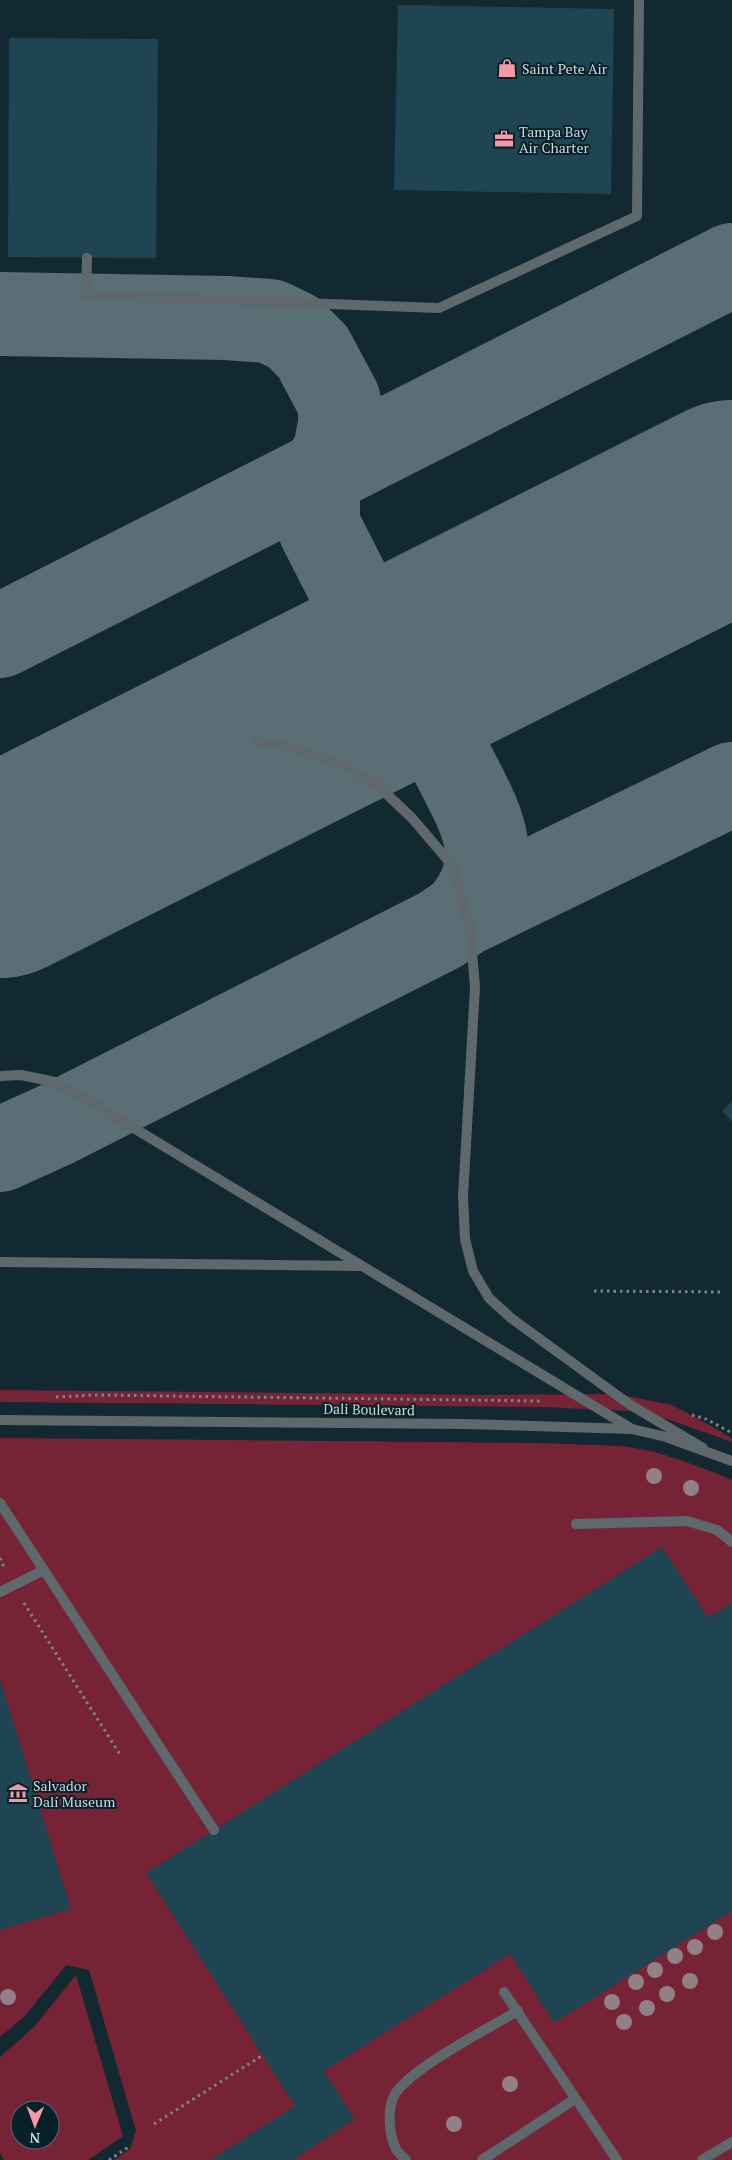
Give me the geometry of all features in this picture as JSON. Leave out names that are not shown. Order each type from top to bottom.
[{"type":"street","points":[[87,258],[86,295],[439,308],[638,216],[639,0]]},
{"type":"street","points":[[257,742],[283,746],[328,759],[374,782],[412,818],[452,864],[470,928],[475,987],[463,1198],[465,1239],[473,1271],[489,1298],[511,1318],[600,1384],[629,1404],[710,1452]]},
{"type":"street","points":[[0,1076],[21,1075],[55,1082],[103,1109],[632,1429]]},
{"type":"street","points":[[0,1262],[360,1266]]},
{"type":"street","name":"Dali Boulevard","points":[[0,1420],[466,1424],[632,1429],[666,1437],[732,1461]]},
{"type":"street","points":[[0,1503],[214,1830]]},
{"type":"street","points":[[576,1524],[687,1521],[717,1530],[732,1542]]},
{"type":"street","points":[[0,1592],[44,1570]]},
{"type":"street","points":[[504,1992],[616,2160]]},
{"type":"street","points":[[406,2160],[396,2150],[390,2129],[390,2112],[394,2095],[416,2072],[518,2011]]},
{"type":"street","points":[[482,2160],[575,2098]]},
{"type":"street","points":[[702,2160],[732,2142]]},
{"type":"path","points":[[594,1290],[720,1292]]},
{"type":"path","points":[[0,1558],[12,1586],[122,1756]]},
{"type":"path","points":[[154,2124],[263,2055]]},
{"type":"path","points":[[109,2160],[130,2146]]},
{"type":"shaded area","points":[[0,1390],[488,1395],[616,1394],[672,1405],[717,1429],[732,1439],[732,1442],[670,1420],[633,1411],[542,1407],[0,1402]]},
{"type":"shaded area","points":[[0,1438],[607,1445],[656,1452],[732,1480],[732,2160],[114,2160],[130,2149],[136,2131],[89,1970],[66,1965],[25,2016],[0,2037]]},
{"type":"shaded area","points":[[76,1975],[123,2136],[88,2160],[4,2160],[0,2153],[0,2057],[34,2027]]},
{"type":"building","points":[[398,5],[614,9],[611,194],[394,190]]},
{"type":"building","points":[[9,38],[158,39],[156,258],[8,257]]},
{"type":"building","points":[[732,1101],[732,1121],[722,1111]]},
{"type":"building","points":[[662,1547],[708,1618],[731,1603],[732,1605],[732,1911],[554,2023],[510,1954],[324,2071],[355,2119],[293,2160],[210,2160],[295,2106],[146,1873]]},
{"type":"building","name":"Salvador Dalí Museum","points":[[0,1679],[71,1909],[0,1930]]},
{"type":"taxiway","points":[[0,636],[732,265]]},
{"type":"taxiway","points":[[0,314],[226,318],[270,321],[293,332],[313,352],[339,401],[340,424],[335,451],[323,472],[318,497],[318,518],[320,529],[372,631]]},
{"type":"taxiway","points":[[320,713],[358,703],[386,708],[399,713],[422,729],[451,760],[443,718],[443,685],[449,666],[467,639]]},
{"type":"taxiway","points":[[451,760],[479,819],[485,837],[487,856],[484,875],[476,894],[462,915]]},
{"type":"taxiway","points":[[0,1150],[55,1125],[440,930],[462,915],[732,784]]},
{"type":"runway","points":[[0,873],[732,505]]},
{"type":"place","name":"Saint Pete Air","points":[[507,68]]},
{"type":"place","name":"Tampa Bay Air Charter","points":[[504,139]]},
{"type":"place","name":"Salvador Dalí Museum","points":[[18,1793]]}]
